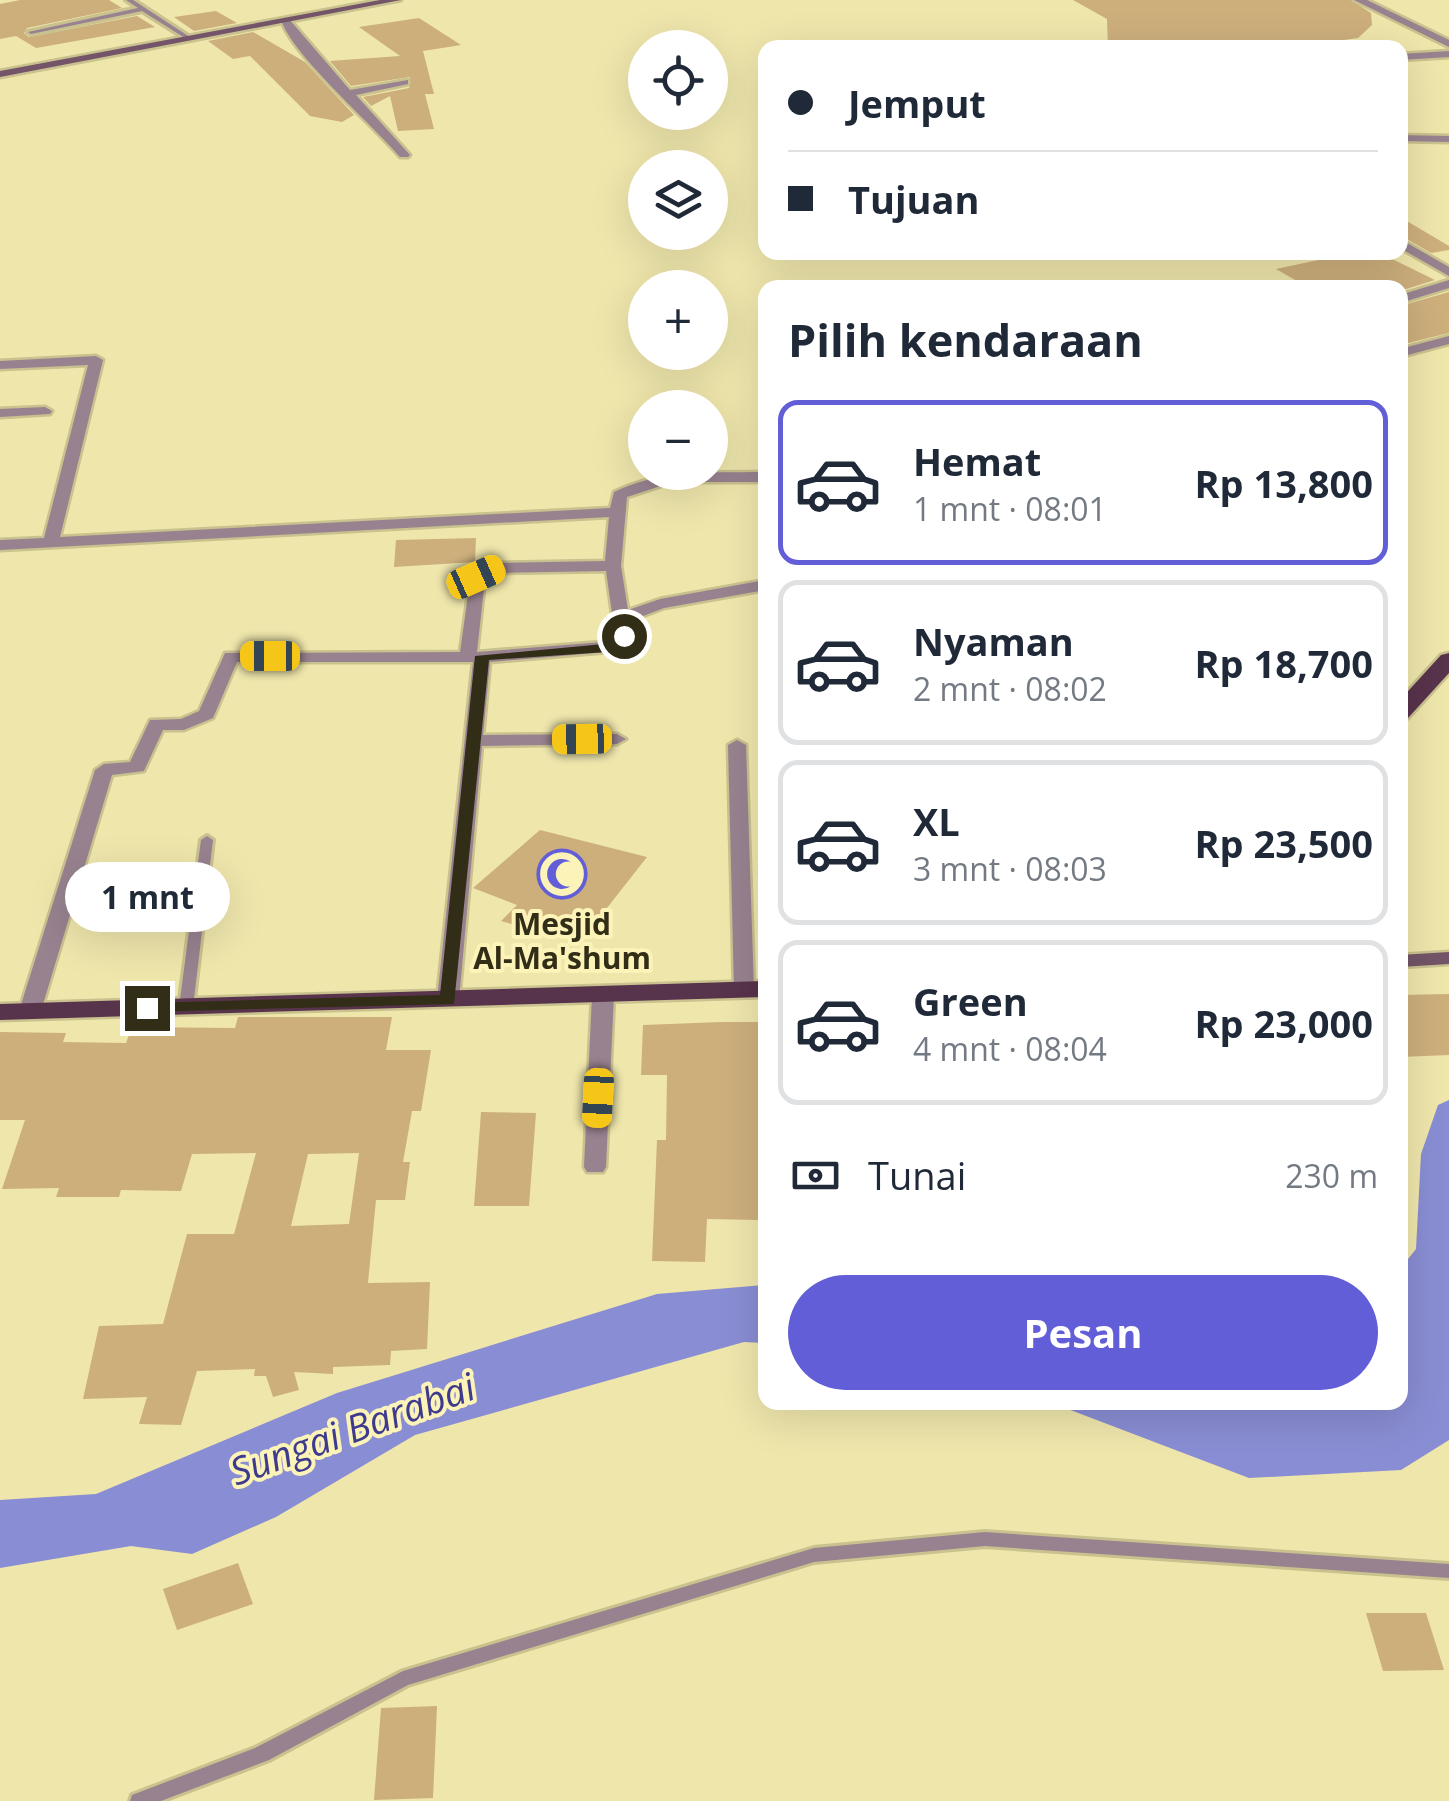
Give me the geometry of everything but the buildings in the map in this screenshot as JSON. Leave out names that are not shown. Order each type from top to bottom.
[{"type":"main road","points":[[1408,704],[1449,660]]},
{"type":"main road","points":[[0,1012],[754,990]]},
{"type":"street","points":[[0,74],[396,0]]},
{"type":"street","points":[[1359,0],[1449,44]]},
{"type":"street","points":[[285,21],[310,59],[350,93],[404,155]]},
{"type":"street","points":[[1408,57],[1449,54]]},
{"type":"street","points":[[350,93],[404,82]]},
{"type":"street","points":[[1408,138],[1449,139]]},
{"type":"street","points":[[1408,248],[1449,272]]},
{"type":"street","points":[[1408,297],[1449,284]]},
{"type":"street","points":[[1408,352],[1449,340]]},
{"type":"street","points":[[0,365],[96,360],[51,542]]},
{"type":"street","points":[[0,414],[45,411]]},
{"type":"street","points":[[30,1011],[104,770],[137,767],[156,724],[184,724],[207,714],[231,656],[475,656],[607,648],[624,636],[613,566],[619,495],[647,479],[672,475],[758,478]]},
{"type":"street","points":[[0,544],[616,512]]},
{"type":"street","points":[[448,1000],[474,741],[476,577],[496,568],[613,566]]},
{"type":"street","points":[[621,619],[660,604],[758,586]]},
{"type":"street","points":[[474,741],[617,738]]},
{"type":"street","points":[[736,744],[754,990]]},
{"type":"street","points":[[1408,961],[1449,958]]},
{"type":"street","points":[[595,1167],[603,995]]},
{"type":"lane","points":[[130,0],[190,38]]},
{"type":"lane","points":[[31,32],[144,9]]},
{"type":"lane","points":[[186,1007],[208,840]]},
{"type":"lane","points":[[139,1801],[262,1754],[403,1679],[814,1556],[986,1538],[1449,1571]]},
{"type":"water","points":[[1449,1100],[1449,1440],[1401,1470],[1249,1478],[1070,1410],[1408,1410],[1408,1259],[1416,1249],[1421,1154],[1438,1105]]},
{"type":"water","name":"Sungai Barabai","points":[[758,1286],[758,1343],[744,1342],[415,1435],[276,1517],[192,1554],[131,1546],[0,1568],[0,1500],[96,1494],[337,1393],[657,1294]]},
{"type":"place","name":"Mesjid Al-Ma'shum","points":[[562,874]]},
{"type":"route","points":[[147,1008],[448,1000],[482,656],[607,648],[624,636]]}]
